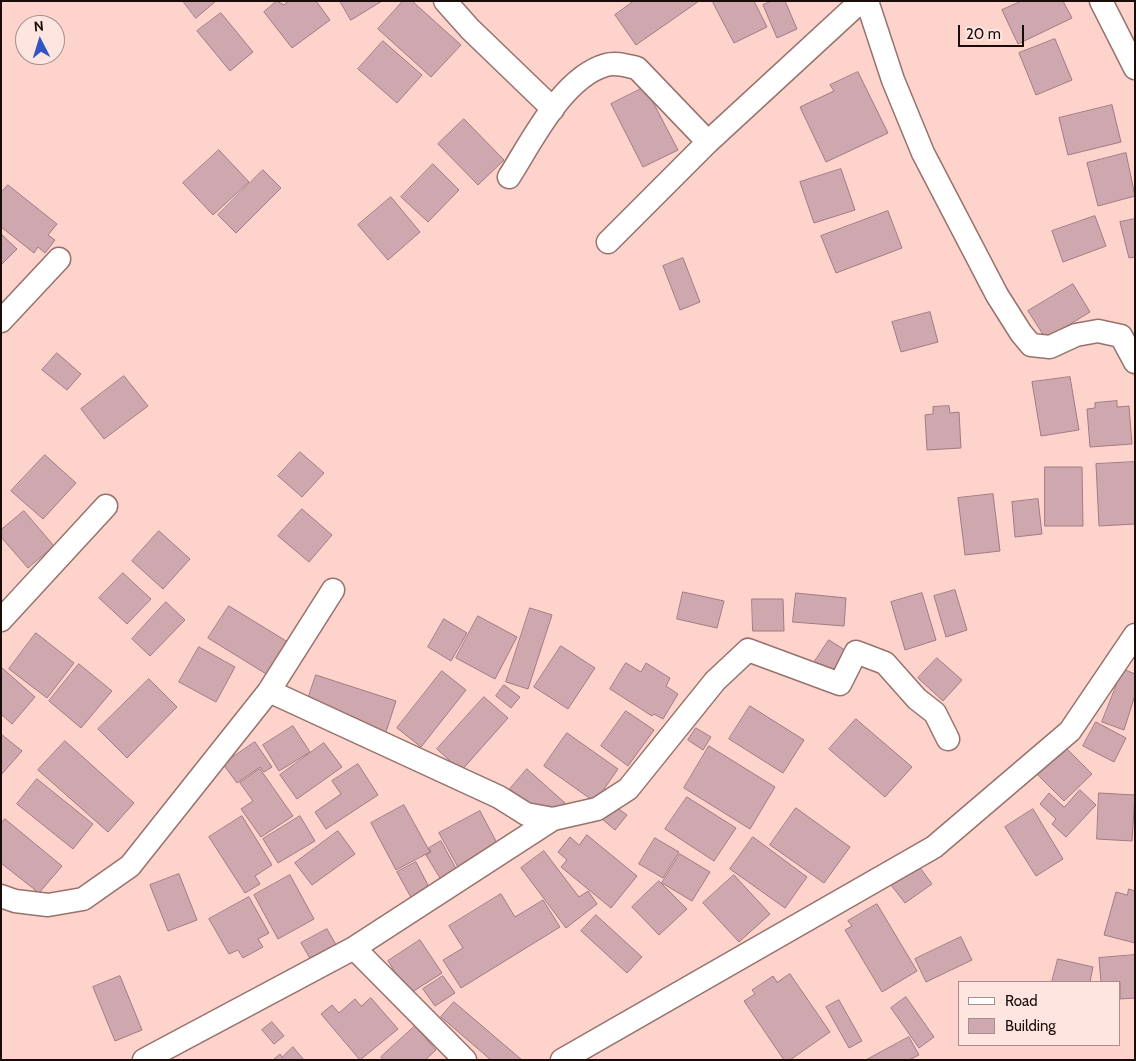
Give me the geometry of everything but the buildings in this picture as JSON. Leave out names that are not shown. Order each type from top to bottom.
[{"type":"street","points":[[445,1],[470,29],[553,109]]},
{"type":"street","points":[[608,242],[708,142],[861,1]]},
{"type":"street","points":[[867,1],[893,80],[923,153],[997,295],[1021,333],[1031,345],[1050,347],[1076,335],[1098,331],[1121,336],[1135,362]]},
{"type":"street","points":[[1101,1],[1135,68]]},
{"type":"street","points":[[509,177],[553,109],[580,78],[606,65],[621,64],[637,68],[708,142]]},
{"type":"street","points":[[1,321],[59,258]]},
{"type":"street","points":[[1,620],[106,506]]},
{"type":"street","points":[[1,896],[15,901],[48,905],[83,899],[130,866],[269,691],[334,590]]},
{"type":"street","points":[[562,1060],[934,847],[1070,731],[1135,635]]},
{"type":"street","points":[[144,1060],[354,948],[553,819],[597,809],[628,789],[715,681],[748,650],[840,684],[856,652],[885,663],[917,700],[935,713],[948,739]]},
{"type":"street","points":[[269,691],[499,797],[526,814],[553,819]]},
{"type":"street","points":[[354,948],[465,1060]]}]
